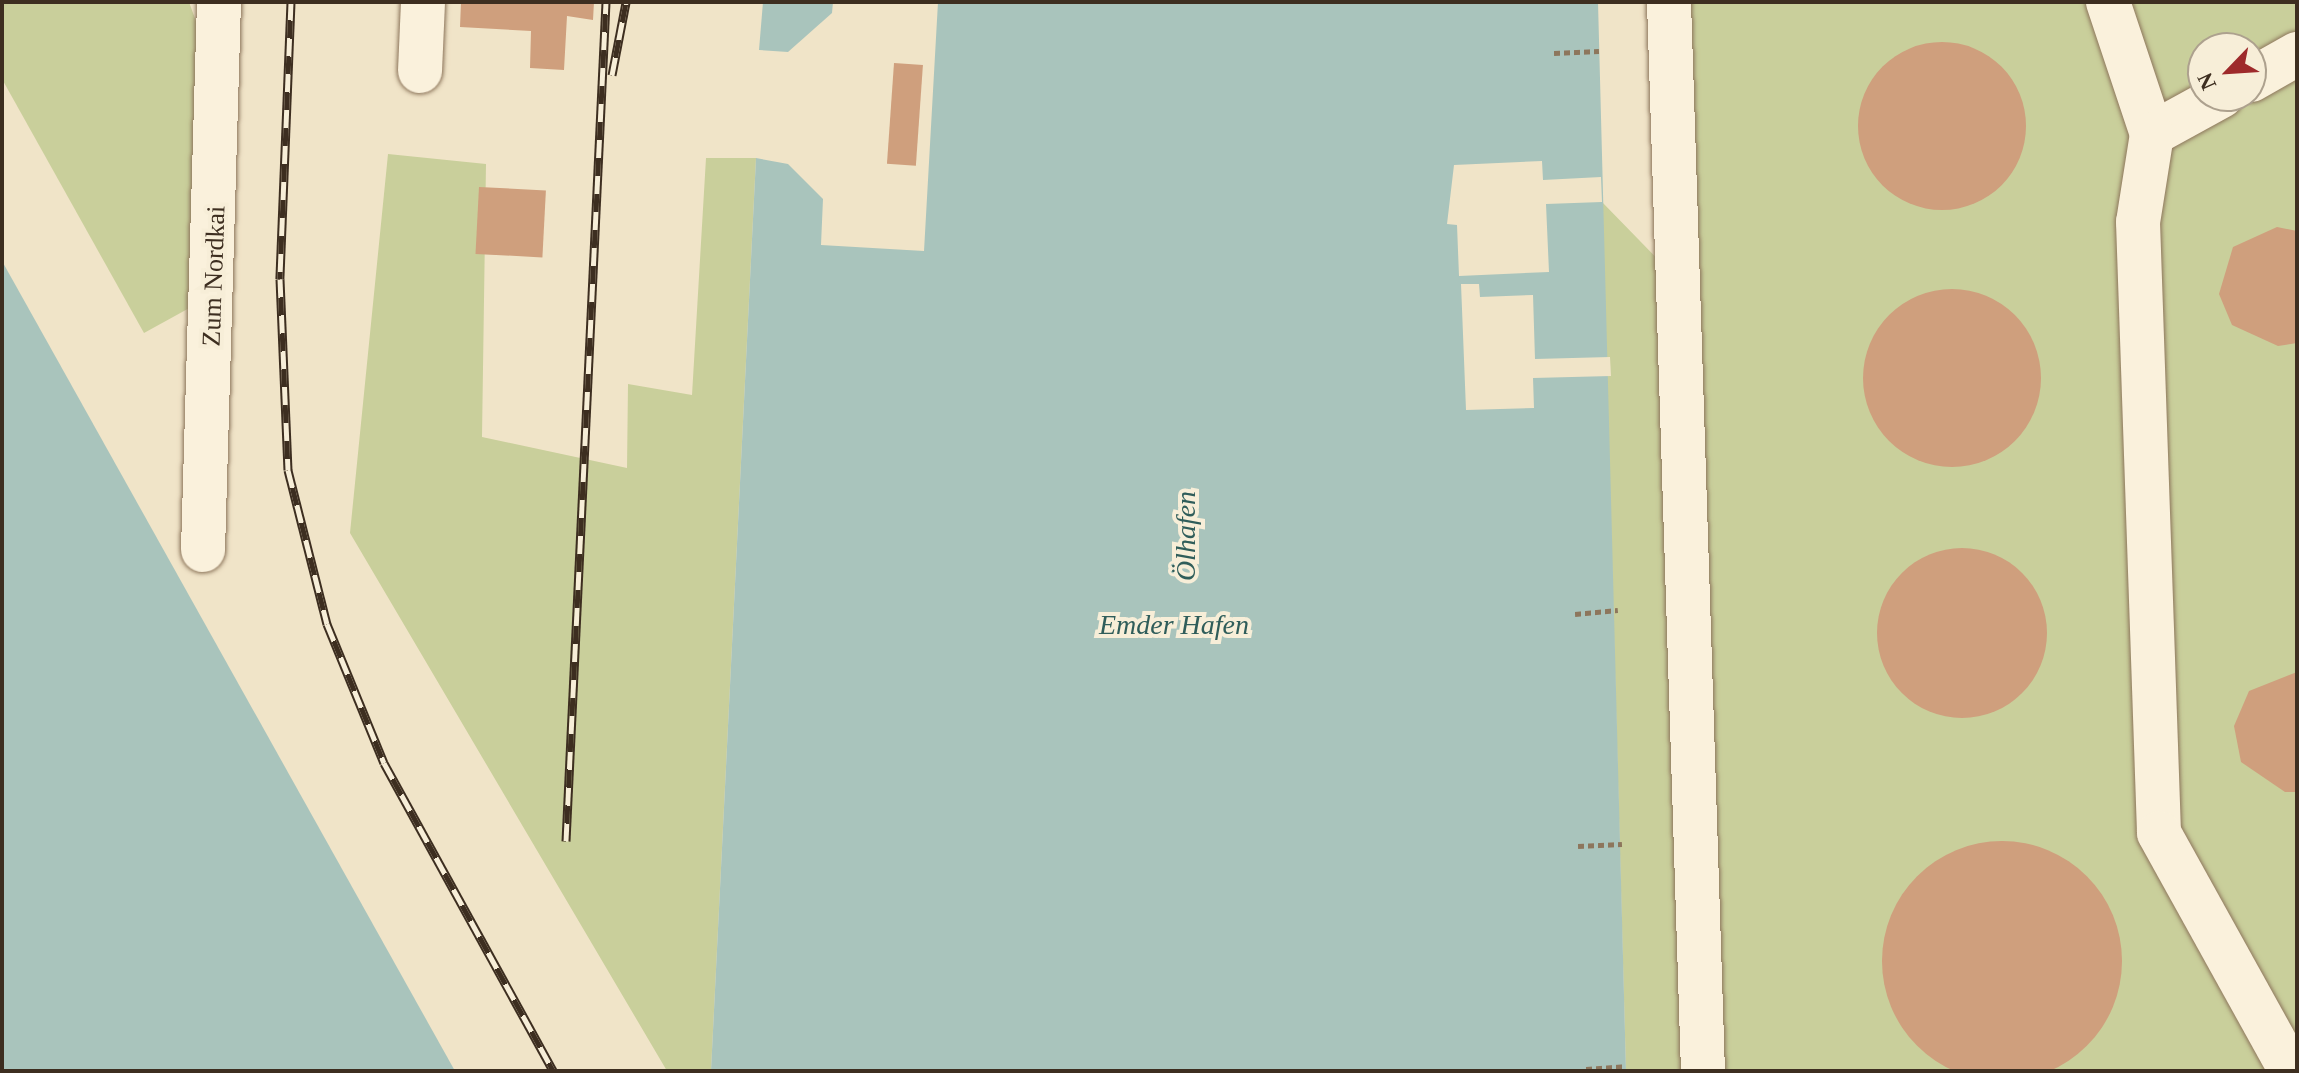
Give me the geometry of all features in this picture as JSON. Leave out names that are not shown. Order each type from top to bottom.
[{"type":"lane","points":[[420,71],[423,2]]},
{"type":"lane","points":[[1669,2],[1703,1071]]},
{"type":"lane","points":[[2108,2],[2152,134],[2138,222],[2159,833],[2291,1071]]},
{"type":"lane","name":"Zum Nordkai","points":[[203,550],[222,14]]},
{"type":"lane","points":[[2267,71],[2297,54]]},
{"type":"lane","points":[[2152,134],[2192,112]]},
{"type":"path","points":[[1554,53],[1599,51]]},
{"type":"path","points":[[1575,614],[1618,610]]},
{"type":"path","points":[[1578,846],[1622,844]]},
{"type":"path","points":[[1586,1069],[1625,1066]]},
{"type":"green space","points":[[2,2],[189,2],[221,90],[213,295],[144,333],[2,79]]},
{"type":"green space","points":[[1669,2],[2297,2],[2297,1071],[1626,1071],[1602,202],[1677,279]]},
{"type":"green space","points":[[388,154],[486,164],[482,437],[627,468],[628,384],[692,395],[706,158],[756,158],[711,1071],[667,1071],[350,533]]},
{"type":"water","points":[[763,2],[833,2],[832,13],[788,52],[759,50]]},
{"type":"water","name":"Emder Hafen","points":[[938,2],[1598,2],[1626,1071],[711,1071],[756,158],[788,164],[823,199],[821,245],[924,251]]},
{"type":"water","points":[[2,261],[455,1071],[2,1071]]},
{"type":"pier","points":[[1542,161],[1543,180],[1601,177],[1602,202],[1546,204],[1549,272],[1459,276],[1457,225],[1447,224],[1454,165]]},
{"type":"pier","points":[[1461,284],[1479,284],[1480,297],[1533,295],[1535,359],[1610,357],[1611,376],[1533,378],[1534,408],[1466,410]]},
{"type":"building","points":[[461,2],[594,2],[593,20],[567,16],[564,70],[530,68],[531,31],[460,27]]},
{"type":"building","points":[[1942,42],[1974,48],[2002,66],[2020,94],[2026,126],[2020,158],[2002,186],[1974,204],[1942,210],[1910,204],[1882,186],[1864,158],[1858,126],[1864,94],[1882,66],[1910,48]]},
{"type":"building","points":[[894,63],[923,65],[916,166],[887,164]]},
{"type":"building","points":[[479,187],[546,191],[542,257],[475,254]]},
{"type":"building","points":[[2277,227],[2297,231],[2297,343],[2278,346],[2232,325],[2219,294],[2233,247]]},
{"type":"building","points":[[1952,289],[1986,296],[2015,315],[2034,344],[2041,378],[2034,412],[2015,441],[1986,460],[1952,467],[1918,460],[1889,441],[1870,412],[1863,378],[1870,344],[1889,315],[1918,296]]},
{"type":"building","points":[[1962,548],[1995,554],[2022,573],[2041,600],[2047,633],[2041,666],[2022,693],[1995,712],[1962,718],[1929,712],[1902,693],[1883,666],[1877,633],[1883,600],[1902,573],[1929,554]]},
{"type":"building","points":[[2297,672],[2297,792],[2285,792],[2241,762],[2234,726],[2249,691]]},
{"type":"building","points":[[2002,841],[2048,850],[2087,876],[2113,915],[2122,961],[2113,1007],[2087,1046],[2048,1072],[2002,1081],[1956,1072],[1917,1046],[1891,1007],[1882,961],[1891,915],[1917,876],[1956,850]]},
{"type":"railway","points":[[291,2],[280,279],[288,470],[327,624],[384,763],[553,1071]]},
{"type":"railway","points":[[566,841],[606,2]]},
{"type":"railway","points":[[612,75],[626,2]]},
{"type":"water label","name":"Ölhafen","points":[[1186,536]]}]
